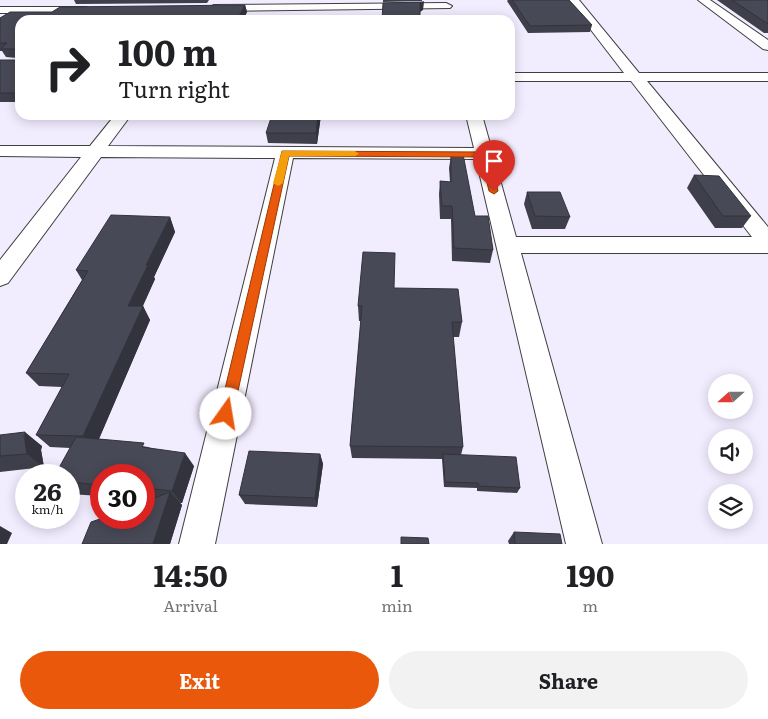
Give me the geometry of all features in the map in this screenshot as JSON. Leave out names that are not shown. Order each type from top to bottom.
[{"type":"street","points":[[210,0],[203,8],[445,3],[449,15]]},
{"type":"street","points":[[573,0],[768,243]]},
{"type":"street","points":[[703,0],[768,46]]},
{"type":"street","points":[[0,10],[97,9]]},
{"type":"street","points":[[515,77],[768,77]]},
{"type":"street","points":[[0,277],[119,120]]},
{"type":"street","points":[[475,120],[584,544]]},
{"type":"street","points":[[0,151],[484,154]]},
{"type":"street","points":[[197,544],[285,153]]},
{"type":"street","points":[[508,245],[768,243]]},
{"type":"building","points":[[512,0],[569,0],[592,25],[530,26]]},
{"type":"building","points":[[732,0],[768,0],[768,24]]},
{"type":"building","points":[[424,2],[420,3],[420,15],[382,15],[383,3]]},
{"type":"building","points":[[245,5],[240,15],[15,15],[15,49],[1,49],[7,43],[0,43],[0,18],[10,12],[52,12],[60,7]]},
{"type":"building","points":[[0,60],[15,60],[15,93],[0,93]]},
{"type":"building","points":[[270,120],[317,120],[316,133],[266,133]]},
{"type":"building","points":[[463,154],[475,216],[488,216],[493,250],[454,248],[452,206],[442,206],[440,181],[451,182],[451,156]]},
{"type":"building","points":[[694,175],[719,176],[751,216],[723,216]]},
{"type":"building","points":[[527,192],[560,192],[570,217],[535,216]]},
{"type":"building","points":[[111,215],[170,217],[128,306],[143,306],[83,436],[36,435],[69,374],[26,373],[88,271],[76,270]]},
{"type":"building","points":[[363,252],[395,253],[394,288],[458,289],[462,322],[452,322],[463,447],[350,446],[362,306],[358,306]]},
{"type":"building","points":[[25,432],[27,454],[0,456],[0,435]]},
{"type":"building","points":[[76,437],[144,443],[142,447],[185,453],[172,491],[155,489],[155,464],[90,464],[90,484],[80,483],[80,464],[61,464]]},
{"type":"building","points":[[249,451],[320,454],[315,498],[239,495]]},
{"type":"building","points":[[443,454],[516,457],[520,488],[479,486],[478,483],[445,482]]},
{"type":"building","points":[[170,492],[153,544],[82,544],[90,524],[90,529],[155,529],[155,498]]},
{"type":"building","points":[[514,532],[560,534],[562,544],[515,544]]},
{"type":"building","points":[[401,537],[428,538],[429,544],[401,544]]},
{"type":"slow traffic","points":[[278,183],[285,153],[355,154]]},
{"type":"route","points":[[226,414],[285,153],[484,154],[494,191]]}]
